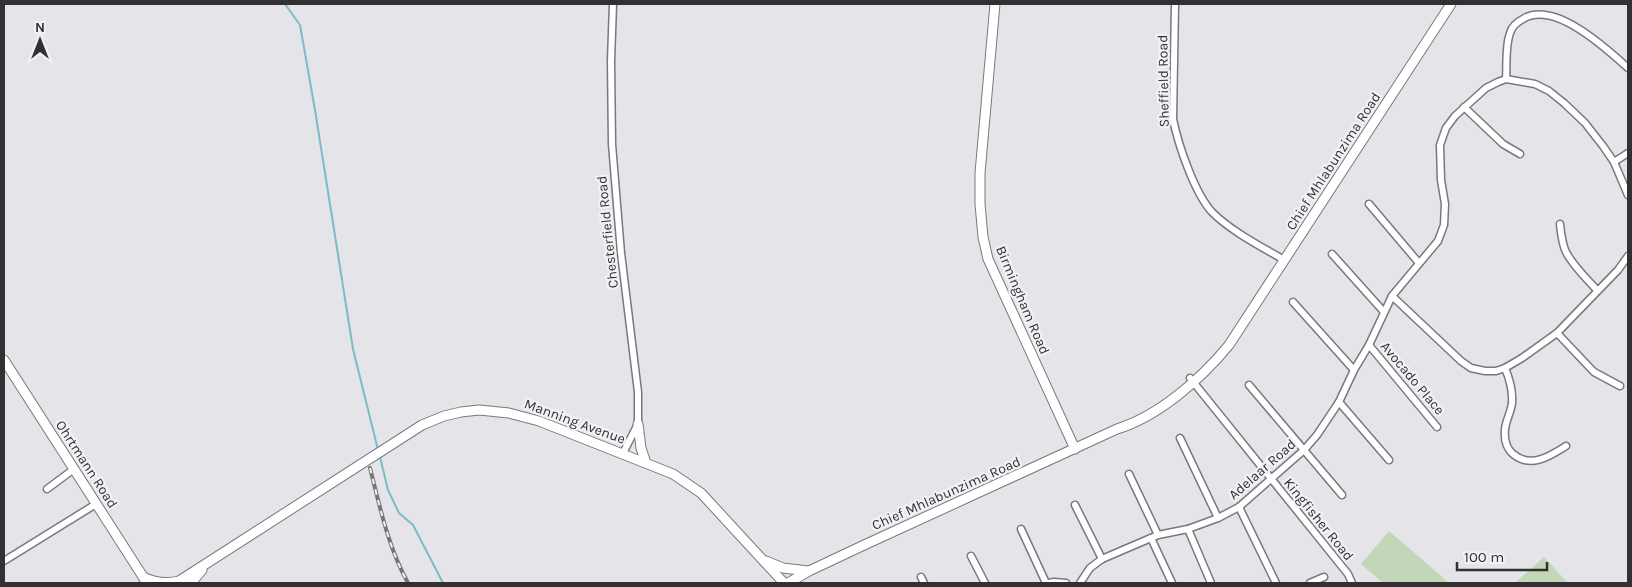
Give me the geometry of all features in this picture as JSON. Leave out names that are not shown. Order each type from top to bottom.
[{"type":"main road","name":"Birmingham Road","points":[[995,4],[980,173],[980,204],[984,237],[988,259],[1075,449]]},
{"type":"main road","name":"Chief Mhlabunzima Road","points":[[786,583],[1117,429],[1192,379],[1236,332],[1452,4]]},
{"type":"main road","name":"Ohrtmann Road","points":[[4,360],[96,504],[141,579]]},
{"type":"main road","name":"Manning Avenue","points":[[178,582],[354,468],[430,422],[444,416],[479,410],[510,413],[539,421],[673,474],[701,493],[759,557],[786,583]]},
{"type":"main road","points":[[638,424],[640,448],[646,463]]},
{"type":"main road","points":[[759,557],[783,568],[809,571]]},
{"type":"main road","points":[[191,583],[210,560]]},
{"type":"main road","points":[[800,583],[809,571]]},
{"type":"main road","points":[[141,579],[161,583],[178,582]]},
{"type":"street","name":"Chesterfield Road","points":[[613,4],[611,61],[612,144],[621,252],[638,392],[638,424],[623,453]]},
{"type":"street","name":"Sheffield Road","points":[[1175,4],[1173,119],[1175,132],[1195,186],[1202,200],[1213,214],[1284,260]]},
{"type":"street","points":[[1628,68],[1580,29],[1554,16],[1531,14],[1516,24],[1510,32],[1506,79],[1535,84],[1549,91],[1564,103],[1585,123],[1614,162],[1628,195]]},
{"type":"street","name":"Adelaar Road","points":[[1080,583],[1090,568],[1102,558],[1154,536],[1188,529],[1239,508],[1304,450],[1339,402],[1392,296],[1438,240],[1444,225],[1445,204],[1441,180],[1440,145],[1446,128],[1464,107],[1486,88],[1506,79]]},
{"type":"street","points":[[1464,107],[1503,144],[1520,154]]},
{"type":"street","points":[[1614,162],[1628,153]]},
{"type":"street","points":[[1369,204],[1419,263]]},
{"type":"street","points":[[1560,224],[1563,244],[1570,259],[1598,290]]},
{"type":"street","points":[[1332,254],[1384,312]]},
{"type":"street","points":[[1392,296],[1461,361],[1471,368],[1496,371],[1506,368],[1557,333],[1618,270],[1628,256]]},
{"type":"street","points":[[1293,302],[1354,370]]},
{"type":"street","points":[[1557,333],[1594,372],[1620,386]]},
{"type":"street","name":"Avocado Place","points":[[1369,345],[1437,427]]},
{"type":"street","points":[[1506,368],[1512,395],[1511,408],[1505,428],[1507,446],[1510,451],[1516,457],[1528,461],[1548,457],[1566,446]]},
{"type":"street","name":"Kingfisher Road","points":[[1192,379],[1348,574],[1352,583]]},
{"type":"street","points":[[1249,385],[1342,495]]},
{"type":"street","points":[[1339,402],[1389,460]]},
{"type":"street","points":[[1180,438],[1218,518]]},
{"type":"street","points":[[47,489],[74,470]]},
{"type":"street","points":[[1129,474],[1172,583]]},
{"type":"street","points":[[4,560],[96,504]]},
{"type":"street","points":[[1075,505],[1102,558]]},
{"type":"street","points":[[1239,508],[1276,583]]},
{"type":"street","points":[[1021,529],[1047,583],[1066,583]]},
{"type":"street","points":[[1188,529],[1211,583]]},
{"type":"street","points":[[971,556],[985,583]]},
{"type":"street","points":[[1310,583],[1324,577]]},
{"type":"green space","points":[[1389,531],[1449,583],[1383,583],[1361,564]]},
{"type":"green space","points":[[1544,557],[1568,583],[1515,583]]},
{"type":"waterway","points":[[285,4],[300,25],[353,349],[378,450]]},
{"type":"waterway","points":[[380,457],[388,490],[399,513],[413,525],[443,583]]},
{"type":"railway","points":[[370,468],[390,541],[408,583]]}]
